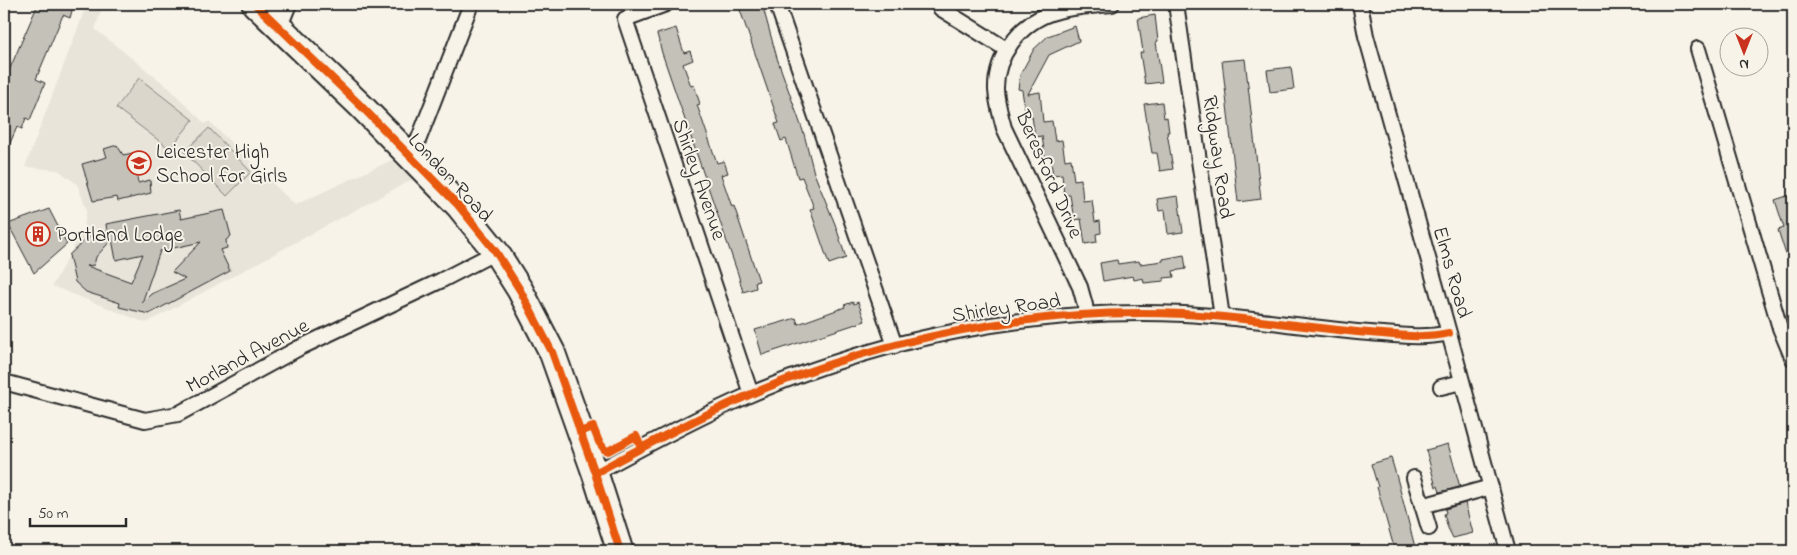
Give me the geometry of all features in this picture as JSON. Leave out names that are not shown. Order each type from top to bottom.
[{"type":"highway","name":"London Road","points":[[255,4],[284,15],[361,106],[458,205],[496,252],[520,290],[552,352],[595,473],[620,551]]},
{"type":"street","points":[[412,160],[471,4]]},
{"type":"street","name":"Shirley Avenue","points":[[666,4],[625,19],[751,394]]},
{"type":"street","points":[[777,4],[895,346]]},
{"type":"street","name":"Beresford Drive","points":[[1086,314],[1080,288],[1004,128],[996,89],[998,70],[1006,49],[1019,33],[1033,22],[1050,13],[1112,4]]},
{"type":"street","name":"Ridgway Road","points":[[1176,4],[1222,317]]},
{"type":"street","name":"Elms Road","points":[[1360,4],[1366,36],[1508,551]]},
{"type":"street","points":[[940,8],[1006,49]]},
{"type":"street","points":[[1698,49],[1780,328],[1793,359]]},
{"type":"street","name":"Morland Avenue","points":[[4,382],[145,420],[178,414],[299,348],[440,281],[496,252]]},
{"type":"street","name":"Shirley Road","points":[[595,473],[695,420],[751,394],[822,367],[895,346],[990,325],[1086,314],[1147,313],[1222,317],[1394,335],[1438,336],[1449,333]]},
{"type":"street","points":[[1440,387],[1462,382]]},
{"type":"street","points":[[1414,478],[1428,528]]},
{"type":"street","points":[[1422,506],[1491,488]]},
{"type":"shaded area","name":"Leicester High School for Girls","points":[[87,4],[103,4],[95,29],[169,88],[205,124],[209,121],[295,205],[392,160],[413,179],[146,323],[52,286],[83,230],[87,210],[77,184],[58,170],[25,167]]},
{"type":"shaded area","points":[[139,78],[193,120],[170,149],[116,108]]},
{"type":"shaded area","points":[[209,128],[251,172],[227,196],[184,152]]},
{"type":"building","points":[[38,4],[68,4],[73,7],[70,18],[63,15],[36,79],[45,83],[30,120],[26,118],[22,129],[17,127],[4,157],[4,125],[9,111],[4,109],[4,82]]},
{"type":"building","points":[[747,4],[762,4],[777,58],[804,134],[814,173],[835,224],[846,258],[829,264],[810,209],[814,208],[802,177],[798,178],[786,139],[781,141],[775,124],[779,123],[739,7]]},
{"type":"building","points":[[1155,15],[1158,41],[1156,42],[1162,82],[1145,84],[1140,53],[1143,52],[1138,18]]},
{"type":"building","points":[[1075,26],[1079,41],[1049,55],[1028,94],[1040,92],[1043,122],[1052,121],[1055,141],[1062,140],[1065,160],[1071,159],[1074,180],[1081,179],[1083,201],[1092,200],[1095,222],[1100,221],[1101,233],[1096,234],[1097,242],[1085,244],[1081,219],[1074,220],[1070,195],[1064,195],[1062,174],[1053,175],[1050,156],[1045,157],[1042,136],[1035,137],[1032,116],[1026,117],[1022,90],[1018,89],[1020,75],[1034,49],[1048,36]]},
{"type":"building","points":[[676,28],[684,53],[690,51],[693,60],[683,64],[691,86],[694,85],[700,104],[697,105],[717,163],[724,161],[728,173],[721,175],[732,207],[734,206],[759,281],[755,282],[756,288],[743,292],[657,34]]},
{"type":"building","points":[[1245,59],[1261,199],[1238,202],[1222,61]]},
{"type":"building","points":[[1291,67],[1294,89],[1270,92],[1267,70]]},
{"type":"building","points":[[1162,102],[1164,118],[1167,117],[1169,132],[1167,132],[1173,169],[1160,171],[1157,153],[1152,153],[1144,104]]},
{"type":"building","points":[[117,145],[123,155],[133,153],[138,183],[150,180],[151,193],[118,201],[117,197],[93,201],[82,164],[107,157],[104,149]]},
{"type":"building","points":[[1793,194],[1793,270],[1791,270],[1778,230],[1784,228],[1775,200]]},
{"type":"building","points":[[1178,196],[1183,232],[1168,234],[1165,210],[1159,211],[1157,199]]},
{"type":"building","name":"Portland Lodge","points":[[49,209],[67,244],[34,273],[8,224]]},
{"type":"building","name":"Leicester High School for Girls","points":[[179,210],[181,219],[224,210],[231,236],[226,240],[227,248],[220,250],[230,271],[149,314],[119,307],[120,303],[86,292],[75,282],[69,255],[87,238],[107,232],[106,224]],"holes":[[[112,239],[116,260],[143,254],[131,282],[87,266],[94,265],[96,257]],[[201,242],[172,272],[185,279],[151,294],[142,303],[160,251]]]},
{"type":"building","points":[[1184,255],[1186,269],[1173,271],[1174,277],[1164,278],[1164,281],[1144,283],[1143,278],[1134,280],[1133,276],[1103,281],[1100,263],[1117,260],[1118,264],[1139,261],[1140,264],[1163,261],[1163,259]]},
{"type":"building","points":[[853,302],[854,304],[858,302],[865,321],[762,355],[755,330],[796,318],[798,324],[845,307],[844,305]]},
{"type":"building","points":[[1448,444],[1460,487],[1440,492],[1438,486],[1436,487],[1426,450]]},
{"type":"building","points":[[1391,458],[1416,551],[1395,551],[1377,487],[1371,464]]},
{"type":"building","points":[[1465,503],[1473,533],[1453,538],[1444,514],[1446,513],[1445,509]]},
{"type":"cycle path","points":[[255,4],[361,106],[458,205],[496,252],[520,290],[552,352],[595,473],[620,551]]},
{"type":"cycle path","points":[[595,473],[710,413],[800,375],[853,357],[907,342],[962,330],[1018,321],[1129,313],[1207,315],[1346,331],[1400,335],[1430,336],[1449,333]]},
{"type":"cycle path","points":[[580,432],[593,427],[599,442],[608,451],[636,436],[641,447]]},
{"type":"place","name":"Leicester High School for Girls","points":[[139,163]]},
{"type":"place","name":"Portland Lodge","points":[[38,234]]}]
